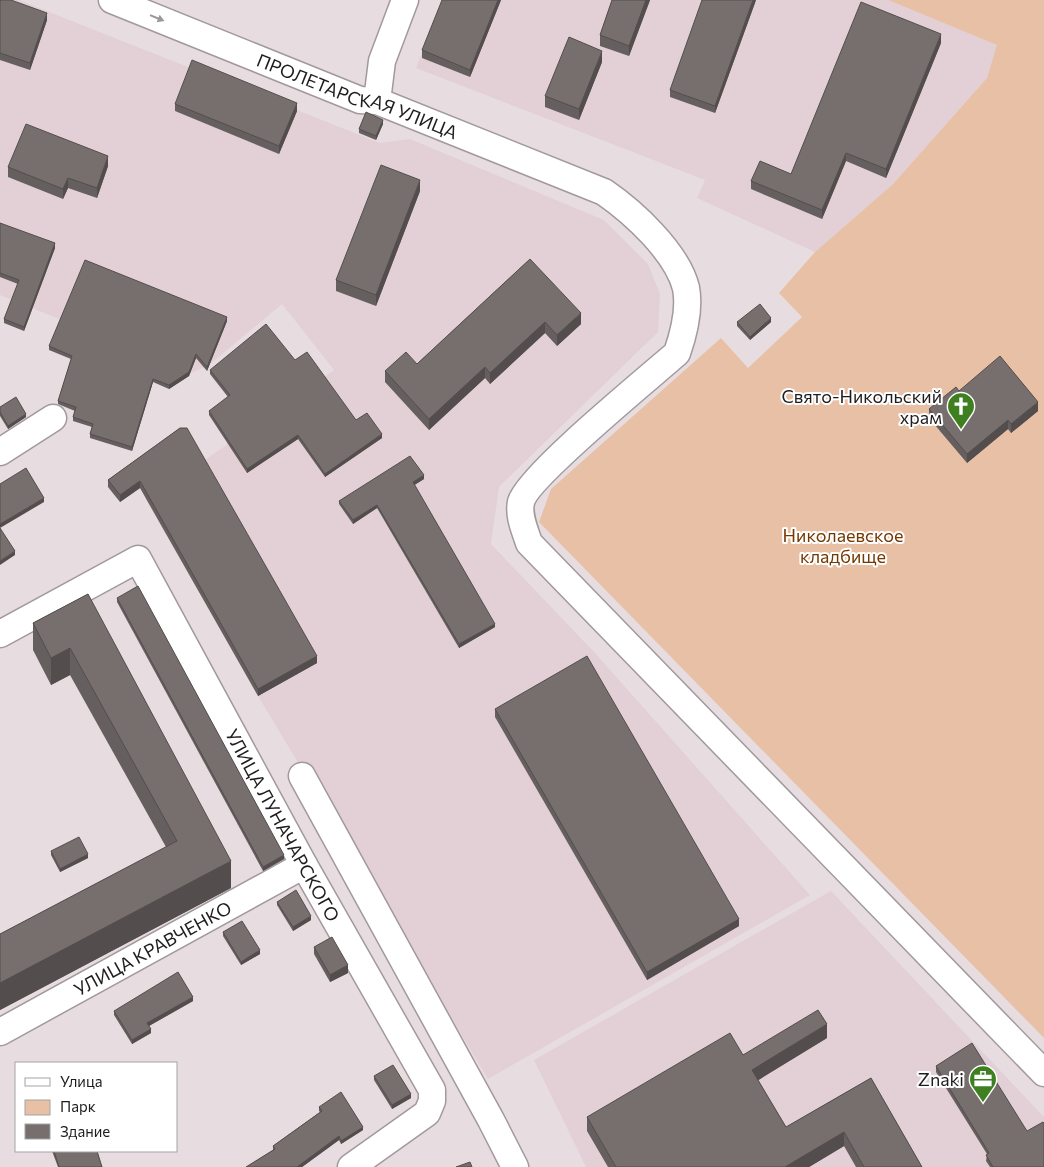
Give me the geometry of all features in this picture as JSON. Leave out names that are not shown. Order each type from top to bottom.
[{"type":"street","name":"ПРОЛЕТАРСКАЯ УЛИЦА","points":[[112,0],[360,100],[377,101],[604,192],[622,205],[647,228],[673,260],[686,288],[686,328],[677,353],[541,473],[521,501],[522,523],[529,543],[1044,1073]]},
{"type":"street","points":[[377,101],[382,61],[405,0]]},
{"type":"street","points":[[0,452],[53,418]]},
{"type":"street","name":"УЛИЦА ЛУНАЧАРСКОГО","points":[[0,634],[138,559],[304,865],[432,1090],[432,1101],[427,1114],[351,1167]]},
{"type":"street","points":[[302,776],[515,1167]]},
{"type":"street","name":"УЛИЦА КРАВЧЕНКО","points":[[0,1032],[304,865]]},
{"type":"shaded area","points":[[0,0],[19,0],[380,143],[410,139],[604,220],[648,264],[660,294],[658,332],[499,487],[491,544],[595,653],[810,895],[488,1079],[258,696],[145,498],[202,462],[334,370],[282,304],[209,365],[191,373],[0,295]]},
{"type":"shaded area","points":[[442,0],[888,0],[998,45],[987,78],[893,184],[815,252],[697,198],[705,180],[416,68]]},
{"type":"shaded area","points":[[831,891],[1044,1117],[1044,1167],[586,1167],[534,1060]]},
{"type":"green space","name":"Николаевское кладбище","points":[[888,0],[1044,0],[1044,1038],[539,522],[551,489],[721,338],[748,368],[802,317],[779,293],[815,252],[893,184],[987,78],[997,45]]},
{"type":"building","points":[[0,0],[11,0],[47,13],[30,63],[0,53]]},
{"type":"building","points":[[442,0],[498,0],[470,70],[422,50]]},
{"type":"building","points":[[612,0],[646,0],[629,46],[600,35]]},
{"type":"building","points":[[702,0],[753,0],[715,106],[670,90]]},
{"type":"building","points":[[861,2],[941,34],[886,169],[846,153],[822,210],[751,181],[760,161],[791,174]]},
{"type":"building","points":[[569,37],[602,51],[579,109],[545,96]]},
{"type":"building","points":[[192,60],[297,103],[279,146],[175,104]]},
{"type":"building","points":[[366,112],[383,120],[376,136],[359,129]]},
{"type":"building","points":[[26,124],[108,156],[97,188],[68,178],[63,189],[8,167]]},
{"type":"building","points":[[381,165],[420,180],[376,295],[336,280]]},
{"type":"building","points":[[0,223],[55,243],[24,327],[4,319],[19,280],[0,273]]},
{"type":"building","points":[[530,259],[581,313],[557,335],[545,322],[490,373],[485,367],[429,419],[385,371],[406,352],[417,364]]},
{"type":"building","points":[[85,260],[227,317],[207,367],[196,354],[189,372],[169,385],[153,379],[132,447],[90,434],[93,424],[73,417],[76,407],[58,401],[72,356],[49,346]]},
{"type":"building","points":[[760,304],[771,318],[750,337],[737,322]]},
{"type":"building","points":[[266,324],[295,360],[307,352],[356,420],[367,413],[382,434],[325,474],[298,435],[247,469],[209,411],[230,395],[210,370]]},
{"type":"building","points":[[1000,356],[1038,402],[1011,424],[1008,420],[967,454],[929,409],[956,387],[959,391]]},
{"type":"building","points":[[16,397],[26,414],[8,426],[0,412],[0,407]]},
{"type":"building","points":[[180,428],[187,428],[317,656],[258,689],[140,481],[120,495],[108,480]]},
{"type":"building","points":[[410,456],[424,475],[413,482],[495,624],[459,644],[377,505],[353,520],[339,501]]},
{"type":"building","points":[[26,468],[44,498],[0,524],[0,484]]},
{"type":"building","points":[[0,528],[15,551],[0,561]]},
{"type":"building","points":[[138,586],[284,855],[263,867],[117,598]]},
{"type":"building","points":[[88,594],[231,861],[0,983],[0,934],[177,841],[70,648],[51,658],[33,623]]},
{"type":"building","points":[[587,656],[739,919],[647,972],[495,709]]},
{"type":"building","points":[[79,837],[88,854],[60,869],[51,851]]},
{"type":"building","points":[[296,890],[311,916],[293,927],[277,902]]},
{"type":"building","points":[[242,921],[260,950],[241,962],[223,932]]},
{"type":"building","points":[[332,937],[348,965],[330,975],[314,947]]},
{"type":"building","points":[[178,972],[193,997],[147,1023],[151,1029],[132,1040],[114,1011]]},
{"type":"building","points":[[818,1010],[827,1024],[752,1070],[786,1127],[871,1078],[922,1167],[864,1167],[844,1132],[785,1167],[616,1167],[587,1117],[730,1033],[743,1055]]},
{"type":"building","points":[[972,1043],[1027,1131],[1044,1123],[1044,1167],[993,1167],[986,1155],[989,1153],[936,1066]]},
{"type":"building","points":[[393,1065],[411,1094],[392,1105],[374,1076]]},
{"type":"building","points":[[341,1092],[363,1127],[341,1141],[339,1136],[297,1167],[246,1167],[275,1149],[273,1146],[322,1111],[319,1107]]},
{"type":"building","points":[[54,1152],[97,1152],[102,1167],[59,1167]]},
{"type":"building","points":[[470,1162],[472,1167],[456,1167]]},
{"type":"place","name":"Свято-Никольский храм","points":[[961,430]]},
{"type":"place","name":"Znaki","points":[[983,1103]]}]
